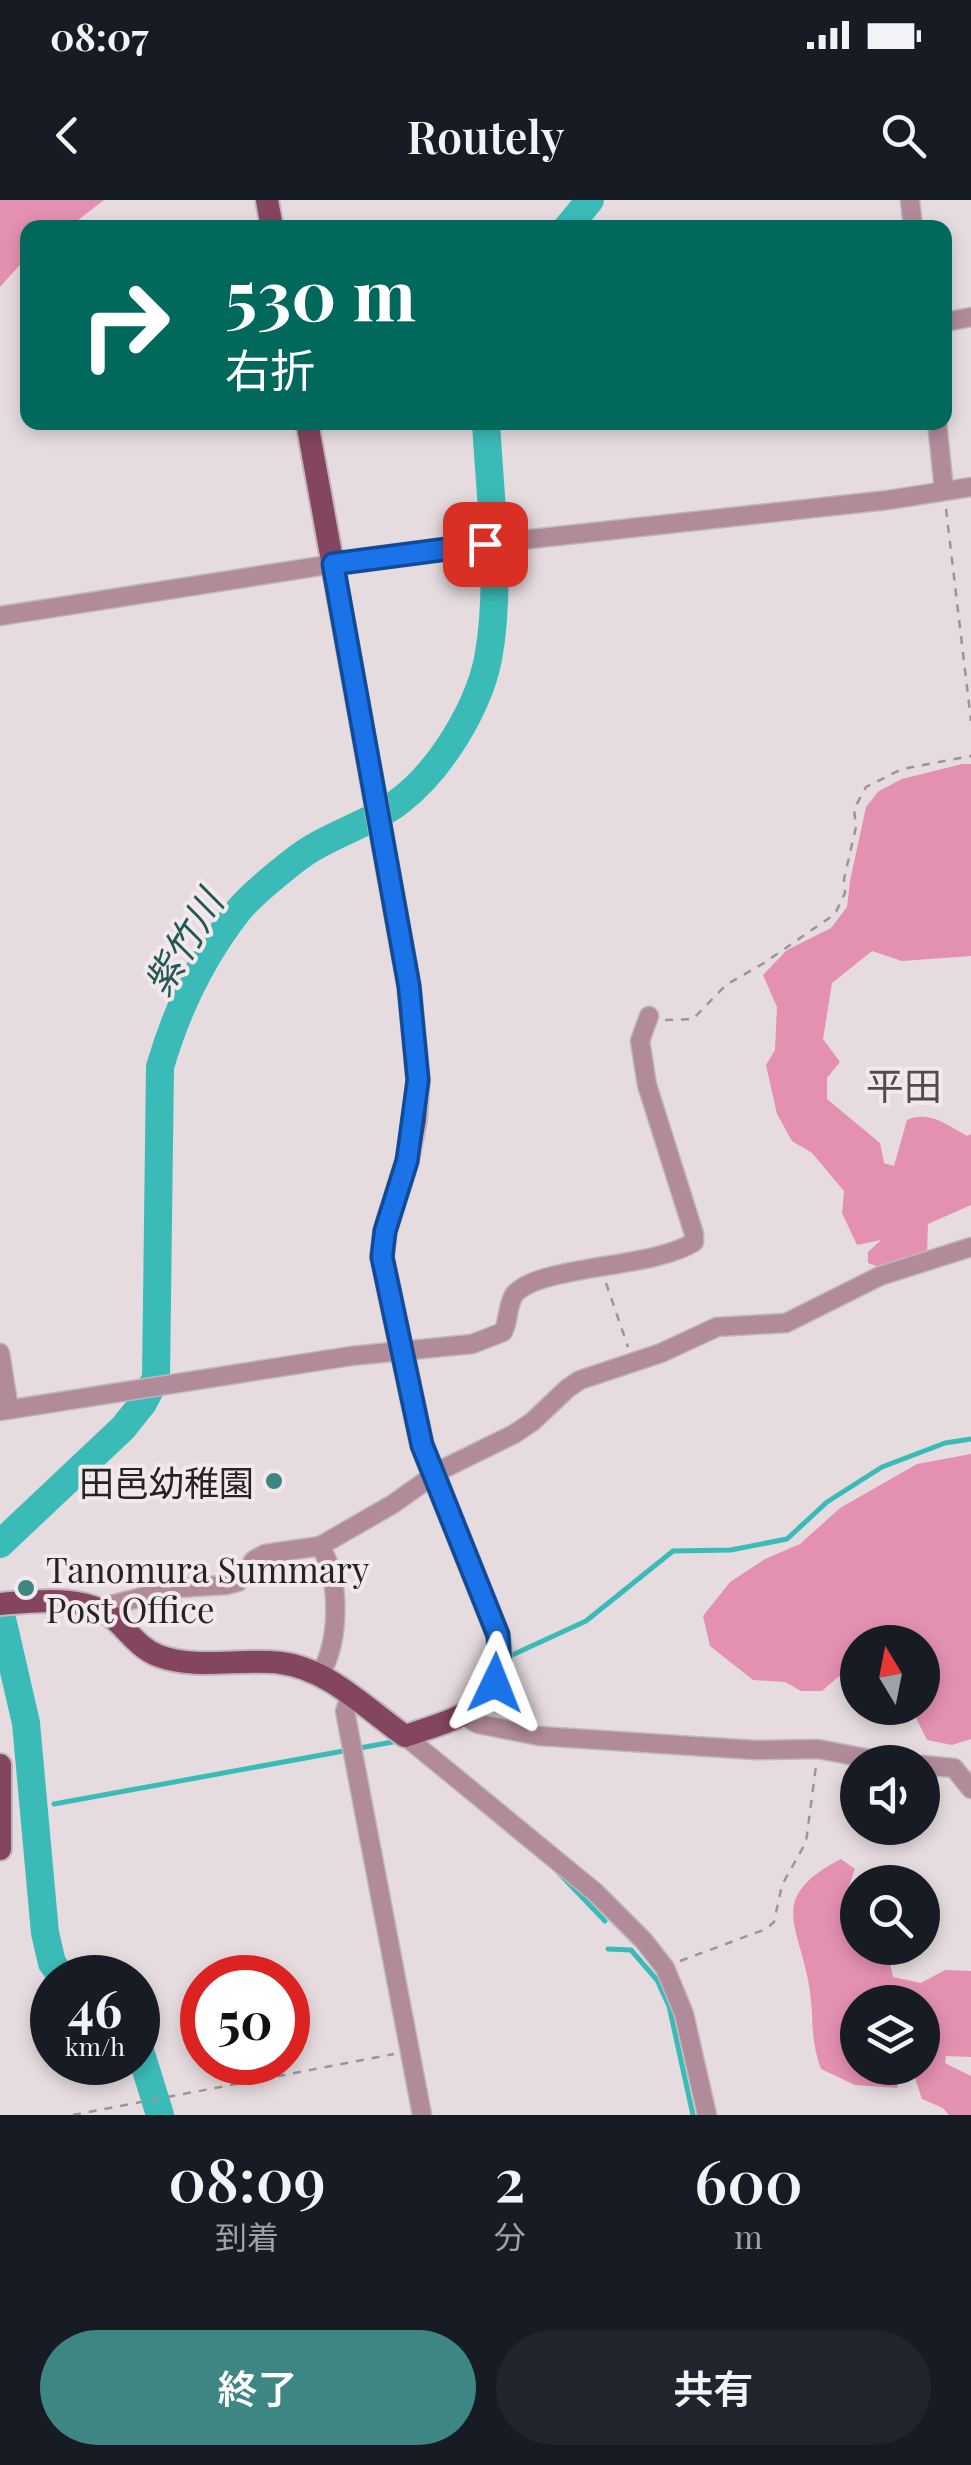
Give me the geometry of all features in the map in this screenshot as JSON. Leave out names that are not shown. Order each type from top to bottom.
[{"type":"main road","points":[[8,1603],[78,1603],[99,1608],[139,1645],[159,1656],[186,1661],[280,1662],[320,1675],[405,1736],[464,1716],[487,1699],[500,1667],[498,1635],[422,1445],[382,1257],[385,1231],[407,1161],[418,1080],[409,986],[309,430]]},
{"type":"main road","points":[[0,1764],[0,1849]]},
{"type":"street","points":[[938,430],[944,490]]},
{"type":"street","points":[[0,616],[333,564],[971,487]]},
{"type":"street","points":[[0,1353],[4,1410],[400,1349],[436,1348],[492,1339],[506,1326],[511,1300],[518,1290],[532,1283],[663,1257],[694,1242],[648,1085],[640,1041],[649,1016]]},
{"type":"street","points":[[99,1608],[177,1588],[238,1582],[254,1560],[266,1554],[320,1546],[382,1511],[433,1475],[532,1422],[568,1388],[717,1327],[786,1324],[880,1276],[971,1246]]},
{"type":"street","points":[[320,1546],[336,1586],[330,1655],[320,1675]]},
{"type":"street","points":[[350,1697],[345,1711],[422,2115]]},
{"type":"street","points":[[464,1716],[478,1724],[557,1738],[754,1750],[818,1749],[840,1753]]},
{"type":"street","points":[[405,1736],[595,1892],[644,1941],[664,1968],[684,2014],[707,2115]]},
{"type":"street","points":[[940,1766],[954,1768],[971,1790]]},
{"type":"path","points":[[944,490],[971,720]]},
{"type":"path","points":[[649,1016],[694,1019],[726,984],[835,914],[845,894],[844,879],[856,827],[854,809],[866,787],[902,769],[971,756]]},
{"type":"path","points":[[601,1268],[633,1363]]},
{"type":"path","points":[[664,1968],[766,1930],[774,1922],[782,1885],[809,1830],[818,1749]]},
{"type":"path","points":[[73,2115],[410,2051]]},
{"type":"shaded area","points":[[0,200],[104,200],[78,220],[20,220],[20,265],[0,287]]},
{"type":"shaded area","points":[[971,764],[971,956],[902,961],[872,951],[832,983],[823,1039],[840,1062],[827,1078],[827,1099],[880,1143],[884,1163],[894,1166],[907,1120],[915,1117],[930,1118],[967,1136],[971,1134],[971,1205],[928,1224],[927,1254],[882,1268],[868,1263],[868,1252],[881,1240],[857,1245],[842,1213],[844,1191],[812,1153],[792,1141],[777,1114],[766,1065],[775,1050],[777,1007],[763,975],[787,950],[831,928],[847,907],[866,807],[879,791],[902,779]]},
{"type":"shaded area","points":[[971,1454],[971,1739],[952,1745],[927,1740],[920,1725],[940,1725],[940,1625],[840,1625],[840,1676],[822,1691],[801,1691],[785,1682],[753,1680],[710,1646],[703,1616],[730,1582],[765,1559],[800,1544],[840,1508],[917,1464]]},
{"type":"shaded area","points":[[841,1859],[849,1865],[840,1865],[840,1965],[891,1965],[893,1977],[921,1983],[945,1970],[971,1971],[971,2057],[946,2056],[945,2063],[971,2076],[971,2115],[949,2115],[922,2099],[917,2085],[940,2085],[940,1985],[840,1985],[840,2078],[821,2069],[806,1970],[793,1917],[802,1888]]},
{"type":"shaded area","points":[[855,2085],[898,2085],[897,2088]]},
{"type":"waterway","name":"紫竹川","points":[[574,220],[590,200]]},
{"type":"waterway","name":"紫竹川","points":[[0,1544],[123,1428],[156,1378],[160,1067],[182,1006],[202,966],[238,911],[273,878],[307,851],[389,809],[416,787],[456,736],[476,697],[488,659],[494,601],[487,430]]},
{"type":"waterway","points":[[510,1656],[586,1621],[673,1551],[731,1550],[787,1539],[827,1502],[882,1467],[945,1443],[971,1439]]},
{"type":"waterway","name":"紫竹川","points":[[0,1610],[26,1723],[50,1955]]},
{"type":"waterway","points":[[54,1804],[398,1741]]},
{"type":"waterway","points":[[557,1871],[605,1921]]},
{"type":"waterway","points":[[608,1949],[631,1950],[657,1980],[669,2006],[693,2115]]},
{"type":"waterway","name":"紫竹川","points":[[151,2085],[160,2115]]},
{"type":"place","name":"田邑幼稚園","points":[[274,1481]]},
{"type":"place","name":"Tanomura Summary Post Office","points":[[26,1588]]},
{"type":"district","name":"平田","points":[[904,1084]]},
{"type":"route","points":[[485,544],[333,564],[416,1042],[414,1120],[382,1257],[422,1445],[498,1635],[500,1667],[495,1683]]}]
